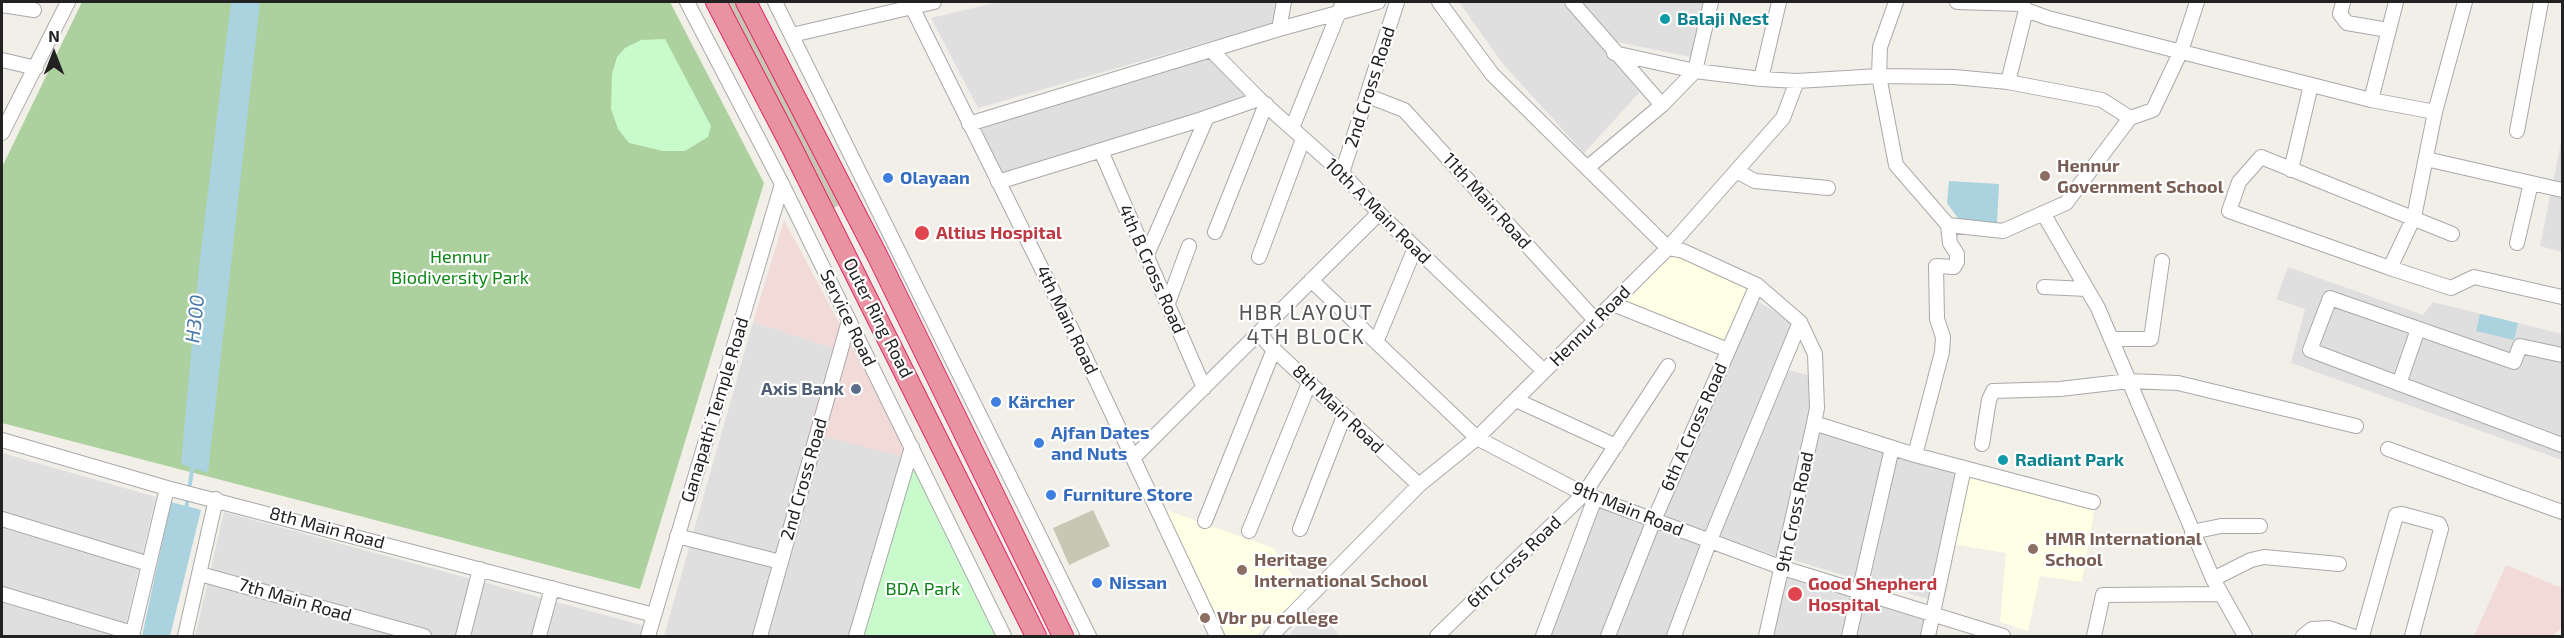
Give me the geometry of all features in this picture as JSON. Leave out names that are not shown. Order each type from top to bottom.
[{"type":"highway","name":"Outer Ring Road","points":[[716,2],[808,179],[1036,636]]},
{"type":"highway","name":"Outer Ring Road","points":[[746,2],[877,255],[1064,636]]},
{"type":"street","points":[[2,133],[68,2]]},
{"type":"street","name":"Service Road","points":[[687,2],[782,184],[1004,636]]},
{"type":"street","points":[[775,2],[1089,636]]},
{"type":"street","points":[[792,35],[892,6],[912,7],[934,2]]},
{"type":"street","points":[[1279,29],[1284,2]]},
{"type":"street","points":[[969,124],[1212,51],[1341,7],[1378,2]]},
{"type":"street","name":"2nd Cross Road","points":[[1342,173],[1397,2]]},
{"type":"street","points":[[1439,2],[1492,74],[1668,248],[1683,251],[1757,285],[1800,322],[1815,354],[1817,408],[1814,423],[1915,455],[2093,502]]},
{"type":"street","points":[[1572,2],[1614,53],[1662,105]]},
{"type":"street","points":[[1587,168],[1662,105],[1695,71],[1711,2]]},
{"type":"street","points":[[1761,79],[1779,2]]},
{"type":"street","points":[[1896,2],[1880,47],[1879,76],[1896,165],[1948,225],[1950,243],[1957,255],[1954,267],[1936,266],[1937,319],[1943,337],[1942,352],[1915,455]]},
{"type":"street","points":[[1957,2],[2023,5],[2181,51],[2311,85],[2371,100],[2435,112]]},
{"type":"street","points":[[1948,225],[2003,231],[2066,203],[2130,118],[2153,110],[2181,51],[2198,2]]},
{"type":"street","points":[[2343,2],[2340,14],[2342,20],[2388,30]]},
{"type":"street","points":[[2371,100],[2396,2]]},
{"type":"street","points":[[2390,268],[2414,217],[2435,112],[2465,2]]},
{"type":"street","points":[[2517,131],[2541,2]]},
{"type":"street","points":[[2,5],[34,10]]},
{"type":"street","points":[[2008,82],[2023,5]]},
{"type":"street","name":"4th Main Road","points":[[912,7],[1133,458],[1216,636]]},
{"type":"street","points":[[1292,128],[1341,7]]},
{"type":"street","name":"10th A Main Road","points":[[1212,51],[1262,101],[1342,173],[1379,213],[1544,371]]},
{"type":"street","points":[[1614,53],[1695,71],[1761,79],[1797,81],[1879,76],[1954,77],[2008,82],[2102,100],[2130,118]]},
{"type":"street","points":[[2,60],[36,68]]},
{"type":"street","name":"Hennur Road","points":[[1271,636],[1419,485],[1478,438],[1668,248],[1783,117],[1797,81]]},
{"type":"street","points":[[2291,170],[2311,85]]},
{"type":"street","name":"11th Main Road","points":[[1368,96],[1404,110],[1596,321]]},
{"type":"street","points":[[998,182],[1262,101]]},
{"type":"street","points":[[1215,232],[1262,101]]},
{"type":"street","points":[[1146,257],[1207,117]]},
{"type":"street","points":[[1259,257],[1304,139]]},
{"type":"street","name":"4th B Cross Road","points":[[1101,151],[1204,388]]},
{"type":"street","points":[[2452,234],[2261,157],[2239,182],[2229,211],[2451,288],[2474,277],[2562,297]]},
{"type":"street","points":[[2426,159],[2562,190]]},
{"type":"street","points":[[1736,171],[1755,181],[1828,188]]},
{"type":"street","points":[[2517,243],[2531,183]]},
{"type":"street","name":"Ganapathi Temple Road","points":[[648,636],[782,184]]},
{"type":"street","points":[[1133,458],[1379,213]]},
{"type":"street","points":[[2043,213],[2087,289],[2111,339],[2213,579],[2245,636]]},
{"type":"street","points":[[1168,303],[1189,246]]},
{"type":"street","points":[[1377,340],[1415,248]]},
{"type":"street","points":[[2111,339],[2151,339],[2162,261]]},
{"type":"street","name":"9th Main Road","points":[[1311,280],[1478,438],[1589,496],[1783,568],[2003,636]]},
{"type":"street","name":"6th A Cross Road","points":[[1608,636],[1654,520],[1757,285]]},
{"type":"street","points":[[2044,287],[2087,289]]},
{"type":"street","points":[[2562,355],[2520,346],[2514,362],[2330,298],[2310,350],[2562,445]]},
{"type":"street","points":[[1613,304],[1728,350]]},
{"type":"street","name":"2nd Cross Road","points":[[760,636],[849,321]]},
{"type":"street","points":[[1674,636],[1710,540],[1800,322]]},
{"type":"street","points":[[2399,384],[2418,329]]},
{"type":"street","name":"8th Main Road","points":[[1259,332],[1344,416],[1419,485]]},
{"type":"street","points":[[1205,521],[1274,349]]},
{"type":"street","name":"6th Cross Road","points":[[1437,636],[1589,496],[1616,446],[1668,366]]},
{"type":"street","points":[[1249,531],[1310,381]]},
{"type":"street","points":[[1982,444],[1989,400],[1993,391],[1999,388],[2060,389],[2129,381],[2178,383],[2356,426]]},
{"type":"street","points":[[1516,400],[1616,446]]},
{"type":"street","points":[[1300,529],[1344,416]]},
{"type":"street","name":"9th Cross Road","points":[[1766,636],[1814,423]]},
{"type":"street","name":"8th Main Road","points":[[2,440],[167,488],[654,615]]},
{"type":"street","points":[[856,636],[912,447]]},
{"type":"street","points":[[1849,636],[1892,448]]},
{"type":"street","points":[[2388,449],[2562,512]]},
{"type":"street","points":[[1928,636],[1964,468]]},
{"type":"street","points":[[2,594],[132,635],[167,488]]},
{"type":"street","points":[[1543,636],[1589,496]]},
{"type":"street","points":[[185,636],[216,499]]},
{"type":"street","points":[[2303,636],[2312,629],[2329,628],[2357,636],[2396,515],[2402,514],[2439,524],[2441,529],[2412,636]]},
{"type":"street","points":[[2,519],[149,564]]},
{"type":"street","points":[[2192,532],[2221,526],[2260,526]]},
{"type":"street","points":[[677,536],[781,562]]},
{"type":"street","points":[[2213,579],[2251,560],[2264,557],[2339,564]]},
{"type":"street","points":[[463,636],[480,569]]},
{"type":"street","name":"7th Main Road","points":[[200,574],[424,636]]},
{"type":"street","points":[[539,636],[552,588]]},
{"type":"street","points":[[2094,636],[2103,595],[2221,594]]},
{"type":"shaded area","points":[[720,2],[737,2],[839,205],[828,211]]},
{"type":"shaded area","points":[[998,2],[1279,2],[1274,23],[978,108],[931,18]]},
{"type":"shaded area","points":[[1459,2],[1562,2],[1640,92],[1584,153],[1503,64]]},
{"type":"shaded area","points":[[1578,2],[1704,2],[1691,57],[1612,41]]},
{"type":"shaded area","points":[[1212,54],[1251,96],[1003,176],[979,123]]},
{"type":"shaded area","points":[[2562,138],[2562,252],[2540,246]]},
{"type":"shaded area","points":[[784,220],[905,446],[903,457],[808,432],[833,348],[753,322]]},
{"type":"shaded area","points":[[1671,254],[1748,285],[1725,345],[1624,305]]},
{"type":"shaded area","points":[[2288,267],[2423,315],[2433,302],[2562,334],[2562,460],[2291,363],[2305,309],[2276,299]]},
{"type":"shaded area","points":[[1754,299],[1796,324],[1709,534],[1661,516]]},
{"type":"shaded area","points":[[753,322],[833,348],[903,457],[852,636],[664,636]]},
{"type":"shaded area","points":[[1784,369],[1812,376],[1815,406],[1777,556],[1716,536]]},
{"type":"shaded area","points":[[1817,431],[1886,449],[1856,579],[1790,559]]},
{"type":"shaded area","points":[[2,453],[156,497],[123,636],[2,636]]},
{"type":"shaded area","points":[[1898,454],[1956,469],[1929,599],[1870,582]]},
{"type":"shaded area","name":"HMR International School","points":[[1965,475],[2095,505],[2082,582],[2040,576],[2028,631],[2000,622],[2006,553],[1951,544]]},
{"type":"shaded area","points":[[1595,504],[1648,523],[1604,636],[1547,636]]},
{"type":"shaded area","points":[[1093,510],[1110,546],[1069,565],[1053,528]]},
{"type":"shaded area","name":"Heritage International School","points":[[1166,510],[1273,548],[1305,593],[1255,636],[1226,636]]},
{"type":"shaded area","points":[[224,512],[645,626],[642,636],[195,636]]},
{"type":"shaded area","points":[[1655,523],[1706,542],[1670,636],[1611,636]]},
{"type":"shaded area","points":[[2506,565],[2562,588],[2562,628],[2552,636],[2474,636]]},
{"type":"shaded area","points":[[1787,572],[1854,594],[1845,636],[1773,636]]},
{"type":"shaded area","points":[[1860,597],[1931,617],[1926,636],[1852,636]]},
{"type":"shaded area","points":[[1313,609],[1341,636],[1293,636],[1290,633]]},
{"type":"green space","name":"Hennur Biodiversity Park","points":[[82,2],[670,2],[764,183],[640,589],[2,423],[2,167]]},
{"type":"green space","points":[[665,39],[711,126],[708,137],[685,151],[663,151],[629,143],[618,129],[611,109],[612,74],[617,57],[625,48],[641,40]]},
{"type":"green space","name":"BDA Park","points":[[912,462],[998,636],[862,636]]},
{"type":"water","points":[[231,2],[260,2],[208,473],[181,464],[199,267]]},
{"type":"water","points":[[1949,181],[1999,184],[1997,223],[1960,221],[1947,203]]},
{"type":"water","points":[[2480,314],[2518,323],[2514,340],[2476,331]]},
{"type":"water","points":[[171,502],[201,510],[170,636],[142,636]]},
{"type":"waterway","name":"H300","points":[[186,510],[193,464]]},
{"type":"place","name":"Balaji Nest","points":[[1665,19]]},
{"type":"place","name":"Hennur Government School","points":[[2045,176]]},
{"type":"place","name":"Olayaan","points":[[888,178]]},
{"type":"place","name":"Altius Hospital","points":[[922,233]]},
{"type":"place","name":"Axis Bank","points":[[856,389]]},
{"type":"place","name":"Kärcher","points":[[996,402]]},
{"type":"place","name":"Ajfan Dates and Nuts","points":[[1039,443]]},
{"type":"place","name":"Radiant Park","points":[[2003,460]]},
{"type":"place","name":"Furniture Store","points":[[1051,495]]},
{"type":"place","name":"HMR International School","points":[[2033,549]]},
{"type":"place","name":"Heritage International School","points":[[1242,570]]},
{"type":"place","name":"Nissan","points":[[1097,583]]},
{"type":"place","name":"Good Shepherd Hospital","points":[[1795,594]]},
{"type":"place","name":"Vbr pu college","points":[[1205,618]]},
{"type":"district","name":"HBR LAYOUT 4TH BLOCK","points":[[1306,325]]}]
